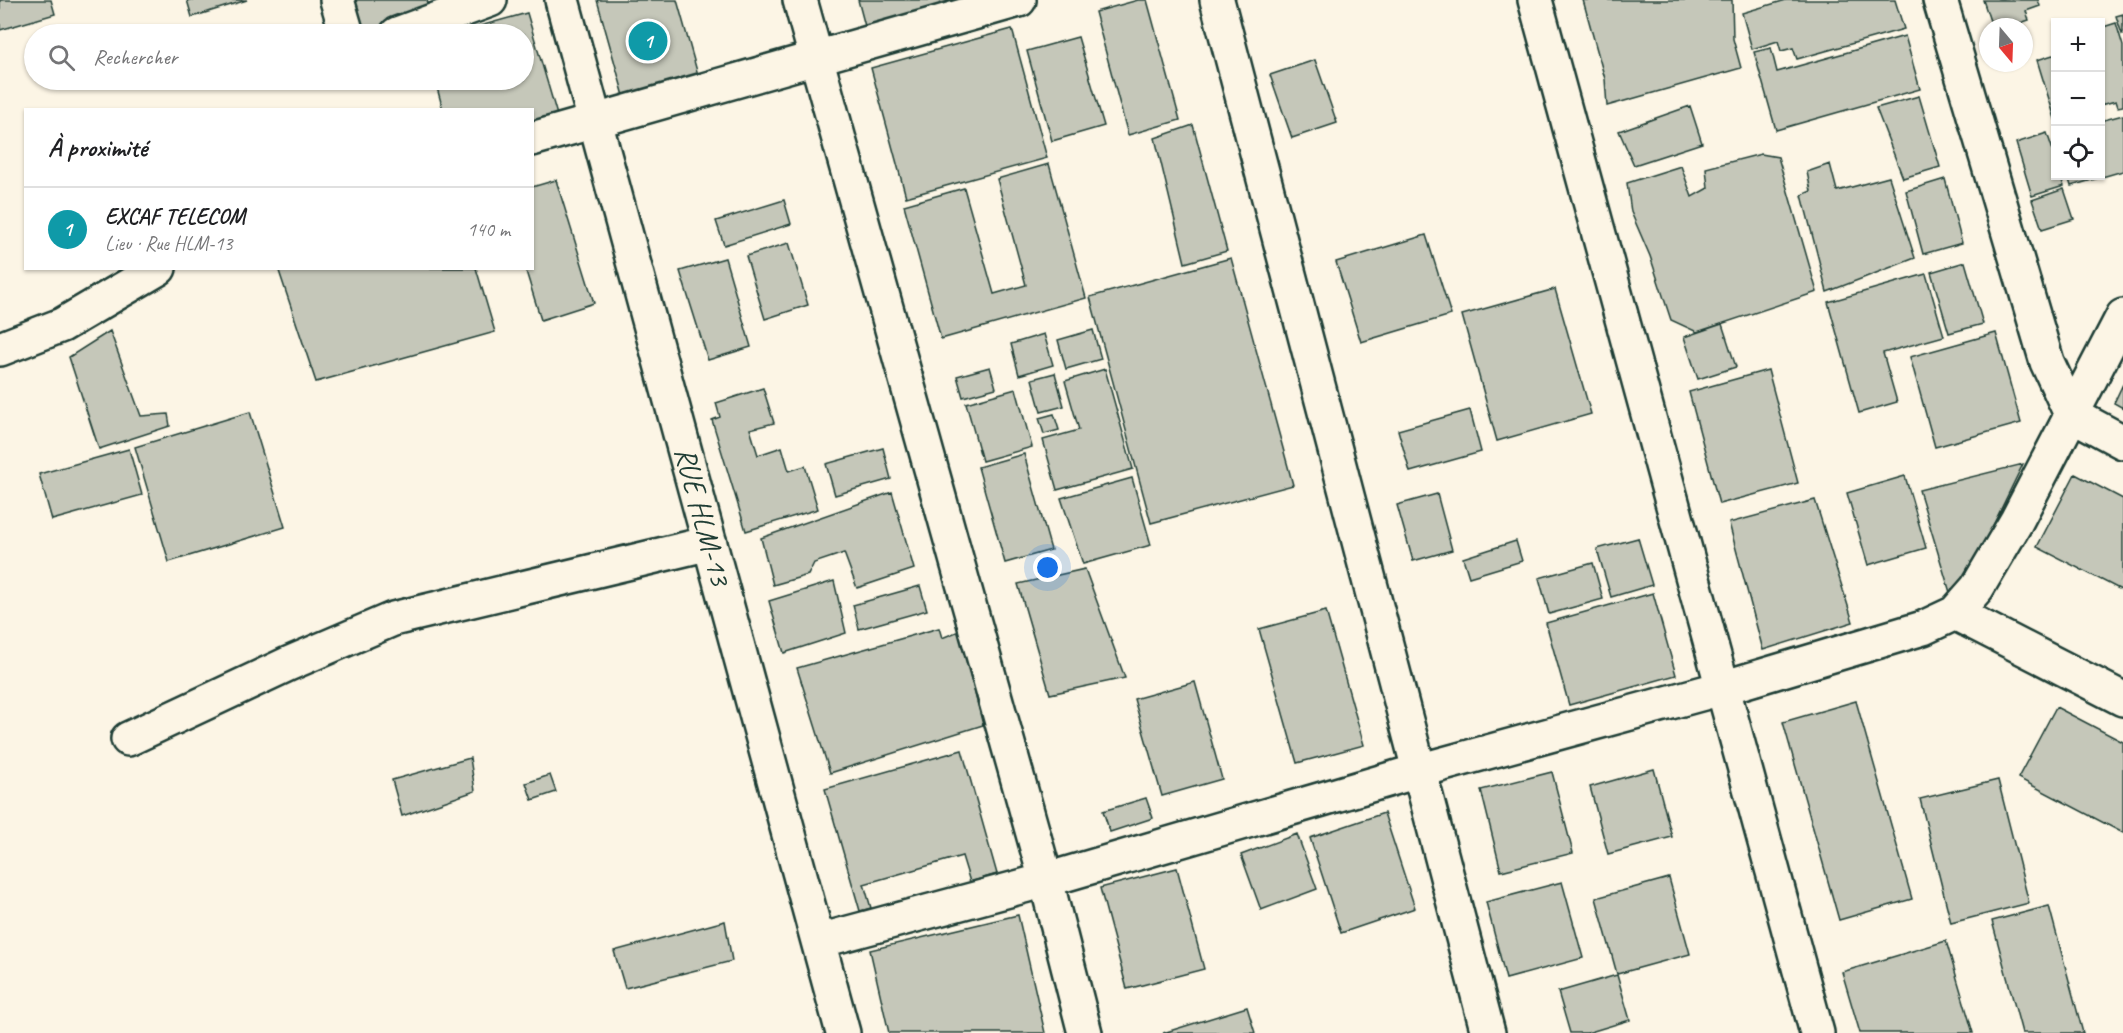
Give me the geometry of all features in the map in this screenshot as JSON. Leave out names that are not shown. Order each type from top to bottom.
[{"type":"street","points":[[338,0],[344,24]]},
{"type":"street","points":[[424,24],[490,0]]},
{"type":"street","name":"RUE HLM-13","points":[[562,0],[819,942],[840,1032]]},
{"type":"street","points":[[800,0],[1046,880],[1085,1033]]},
{"type":"street","points":[[534,138],[1019,0]]},
{"type":"street","points":[[1216,0],[1488,1033]]},
{"type":"street","points":[[1534,0],[1722,688],[1807,1030]]},
{"type":"street","points":[[1940,0],[2047,362],[2072,414],[2123,442]]},
{"type":"street","points":[[0,349],[62,325],[156,270]]},
{"type":"street","points":[[819,942],[1046,880],[1418,771],[1722,688],[1923,628],[1955,614],[1977,588],[2016,522],[2123,316]]},
{"type":"street","points":[[128,739],[288,664],[393,619],[710,543]]},
{"type":"street","points":[[1955,614],[2123,699]]},
{"type":"building","points":[[0,0],[51,0],[55,14],[0,30]]},
{"type":"building","points":[[187,0],[247,0],[192,17]]},
{"type":"building","points":[[347,0],[427,0],[431,14],[394,24],[354,24]]},
{"type":"building","points":[[597,0],[677,0],[700,82],[626,103]]},
{"type":"building","points":[[858,0],[972,0],[866,30]]},
{"type":"building","points":[[1138,0],[1147,0],[1180,120],[1128,135],[1095,12]]},
{"type":"building","points":[[1583,0],[1732,0],[1733,39],[1741,68],[1607,106],[1605,79]]},
{"type":"building","points":[[1786,0],[1895,0],[1904,29],[1797,59],[1793,48],[1781,51],[1778,41],[1752,49],[1742,13]]},
{"type":"building","points":[[1983,0],[2038,0],[2040,6],[2026,11],[2028,18],[1989,18]]},
{"type":"building","points":[[527,13],[530,24],[487,24]]},
{"type":"building","points":[[2123,14],[2123,33],[2122,34],[2116,16]]},
{"type":"building","points":[[2116,23],[2123,46],[2123,106],[2118,107],[2116,101],[2105,104],[2105,26]]},
{"type":"building","points":[[1012,29],[1047,158],[906,197],[871,68]]},
{"type":"building","points":[[1905,36],[1920,89],[1776,130],[1754,52],[1771,48],[1777,72]]},
{"type":"building","points":[[534,37],[557,115],[534,121],[534,108],[442,108],[438,90],[534,90]]},
{"type":"building","points":[[1078,37],[1104,126],[1052,141],[1027,51]]},
{"type":"building","points":[[2051,56],[2051,106],[2037,60]]},
{"type":"building","points":[[1315,60],[1337,123],[1292,138],[1270,75]]},
{"type":"building","points":[[1919,96],[1940,167],[1903,178],[1876,108]]},
{"type":"building","points":[[1690,106],[1702,143],[1634,165],[1619,131]]},
{"type":"building","points":[[2123,115],[2123,171],[2105,176],[2105,126],[2105,120]]},
{"type":"building","points":[[1193,125],[1227,251],[1185,263],[1155,138]]},
{"type":"building","points":[[2047,133],[2051,145],[2051,180],[2062,180],[2064,186],[2032,196],[2016,143]]},
{"type":"building","points":[[1761,154],[1778,157],[1817,292],[1697,332],[1671,320],[1650,256],[1631,212],[1627,183],[1681,166],[1692,197],[1708,188],[1706,168]]},
{"type":"building","points":[[1049,164],[1086,298],[941,339],[904,205],[964,188],[994,294],[1026,285],[997,179]]},
{"type":"building","points":[[1830,164],[1837,191],[1889,177],[1915,258],[1827,292],[1802,195],[1811,191],[1807,172]]},
{"type":"building","points":[[1945,179],[1962,243],[1923,254],[1906,191]]},
{"type":"building","points":[[556,180],[594,303],[541,320],[526,270],[534,270],[534,186]]},
{"type":"building","points":[[2069,180],[2092,180],[2071,186]]},
{"type":"building","points":[[2064,189],[2074,219],[2042,229],[2032,200]]},
{"type":"building","points":[[784,200],[791,224],[724,245],[716,221]]},
{"type":"building","points":[[1426,235],[1451,315],[1361,342],[1336,262]]},
{"type":"building","points":[[789,243],[808,305],[765,319],[746,256]]},
{"type":"building","points":[[725,258],[751,347],[708,360],[680,271]]},
{"type":"building","points":[[1231,258],[1293,485],[1151,523],[1090,297]]},
{"type":"building","points":[[1965,262],[1983,324],[1949,333],[1931,272]]},
{"type":"building","points":[[279,270],[477,270],[495,332],[316,382]]},
{"type":"building","points":[[1926,274],[1944,336],[1883,353],[1897,402],[1859,413],[1828,302]]},
{"type":"building","points":[[1555,289],[1591,414],[1497,441],[1462,315]]},
{"type":"building","points":[[1722,324],[1736,367],[1698,379],[1684,337]]},
{"type":"building","points":[[1093,330],[1101,359],[1066,369],[1058,340]]},
{"type":"building","points":[[110,331],[141,416],[168,414],[170,426],[99,449],[69,357]]},
{"type":"building","points":[[1996,333],[2021,423],[1935,447],[1910,357]]},
{"type":"building","points":[[1044,334],[1053,365],[1019,375],[1011,344]]},
{"type":"building","points":[[990,367],[996,388],[963,397],[957,376]]},
{"type":"building","points":[[1105,369],[1133,469],[1057,490],[1043,440],[1079,430],[1065,381]]},
{"type":"building","points":[[1768,370],[1798,483],[1719,504],[1689,392]]},
{"type":"building","points":[[1055,373],[1064,406],[1041,412],[1032,379]]},
{"type":"building","points":[[2123,384],[2123,408],[2114,403]]},
{"type":"building","points":[[763,388],[774,423],[750,429],[758,455],[782,447],[789,471],[805,466],[818,509],[746,531],[712,420],[720,417],[716,403]]},
{"type":"building","points":[[1016,389],[1032,447],[982,461],[966,403]]},
{"type":"building","points":[[1470,410],[1481,452],[1410,472],[1398,430]]},
{"type":"building","points":[[250,412],[285,527],[169,562],[135,447]]},
{"type":"building","points":[[1054,414],[1059,430],[1044,434],[1039,418]]},
{"type":"building","points":[[883,448],[891,479],[835,495],[826,464]]},
{"type":"building","points":[[129,449],[142,495],[52,520],[39,474]]},
{"type":"building","points":[[1024,454],[1051,550],[1005,563],[978,467]]},
{"type":"building","points":[[2023,464],[1962,589],[1952,599],[1919,490]]},
{"type":"building","points":[[2075,474],[2123,499],[2123,591],[2037,547]]},
{"type":"building","points":[[1905,476],[1926,548],[1868,565],[1847,493]]},
{"type":"building","points":[[1132,478],[1151,545],[1083,564],[1061,498]]},
{"type":"building","points":[[892,492],[914,569],[857,588],[844,553],[814,563],[808,575],[773,585],[761,538]]},
{"type":"building","points":[[1437,494],[1452,550],[1413,561],[1397,505]]},
{"type":"building","points":[[1815,500],[1853,622],[1763,650],[1729,523]]},
{"type":"building","points":[[1638,538],[1652,585],[1611,597],[1597,549]]},
{"type":"building","points":[[1516,541],[1522,561],[1469,577],[1463,558]]},
{"type":"building","points":[[1593,563],[1603,599],[1549,614],[1539,578]]},
{"type":"building","points":[[1085,569],[1125,678],[1050,694],[1018,584]]},
{"type":"building","points":[[834,581],[846,633],[784,653],[769,601]]},
{"type":"building","points":[[920,586],[927,610],[859,629],[853,605]]},
{"type":"building","points":[[1653,593],[1676,675],[1569,705],[1546,623]]},
{"type":"building","points":[[1326,611],[1364,745],[1297,763],[1259,629]]},
{"type":"building","points":[[939,628],[942,638],[959,631],[983,725],[830,773],[797,668]]},
{"type":"building","points":[[1195,682],[1222,779],[1162,796],[1134,699]]},
{"type":"building","points":[[1856,701],[1912,899],[1839,920],[1783,722]]},
{"type":"building","points":[[2056,707],[2123,742],[2123,833],[2018,778]]},
{"type":"building","points":[[962,750],[997,874],[970,882],[962,856],[864,884],[871,908],[860,911],[825,789]]},
{"type":"building","points":[[470,758],[475,791],[402,816],[392,780]]},
{"type":"building","points":[[1654,769],[1672,837],[1608,854],[1590,787]]},
{"type":"building","points":[[1552,772],[1573,853],[1501,871],[1481,790]]},
{"type":"building","points":[[550,775],[556,792],[532,800],[526,783]]},
{"type":"building","points":[[1998,780],[2029,903],[1951,923],[1920,799]]},
{"type":"building","points":[[1146,798],[1153,818],[1110,832],[1103,811]]},
{"type":"building","points":[[1384,813],[1415,908],[1341,933],[1310,838]]},
{"type":"building","points":[[1297,834],[1317,889],[1261,910],[1241,855]]},
{"type":"building","points":[[1177,868],[1204,969],[1127,989],[1100,888]]},
{"type":"building","points":[[1669,878],[1690,954],[1617,974],[1596,898]]},
{"type":"building","points":[[1562,882],[1583,958],[1506,979],[1486,902]]},
{"type":"building","points":[[2049,906],[2083,1033],[2022,1033],[1992,921]]},
{"type":"building","points":[[1018,915],[1045,1033],[889,1033],[870,950]]},
{"type":"building","points":[[725,921],[732,961],[625,988],[614,951]]},
{"type":"building","points":[[1946,941],[1973,1033],[1860,1033],[1842,972]]},
{"type":"building","points":[[1617,975],[1630,1020],[1587,1033],[1570,1033],[1558,992]]},
{"type":"building","points":[[1247,1007],[1255,1033],[1163,1033]]},
{"type":"place","name":"EXCAF TELECOM","points":[[648,41]]}]
